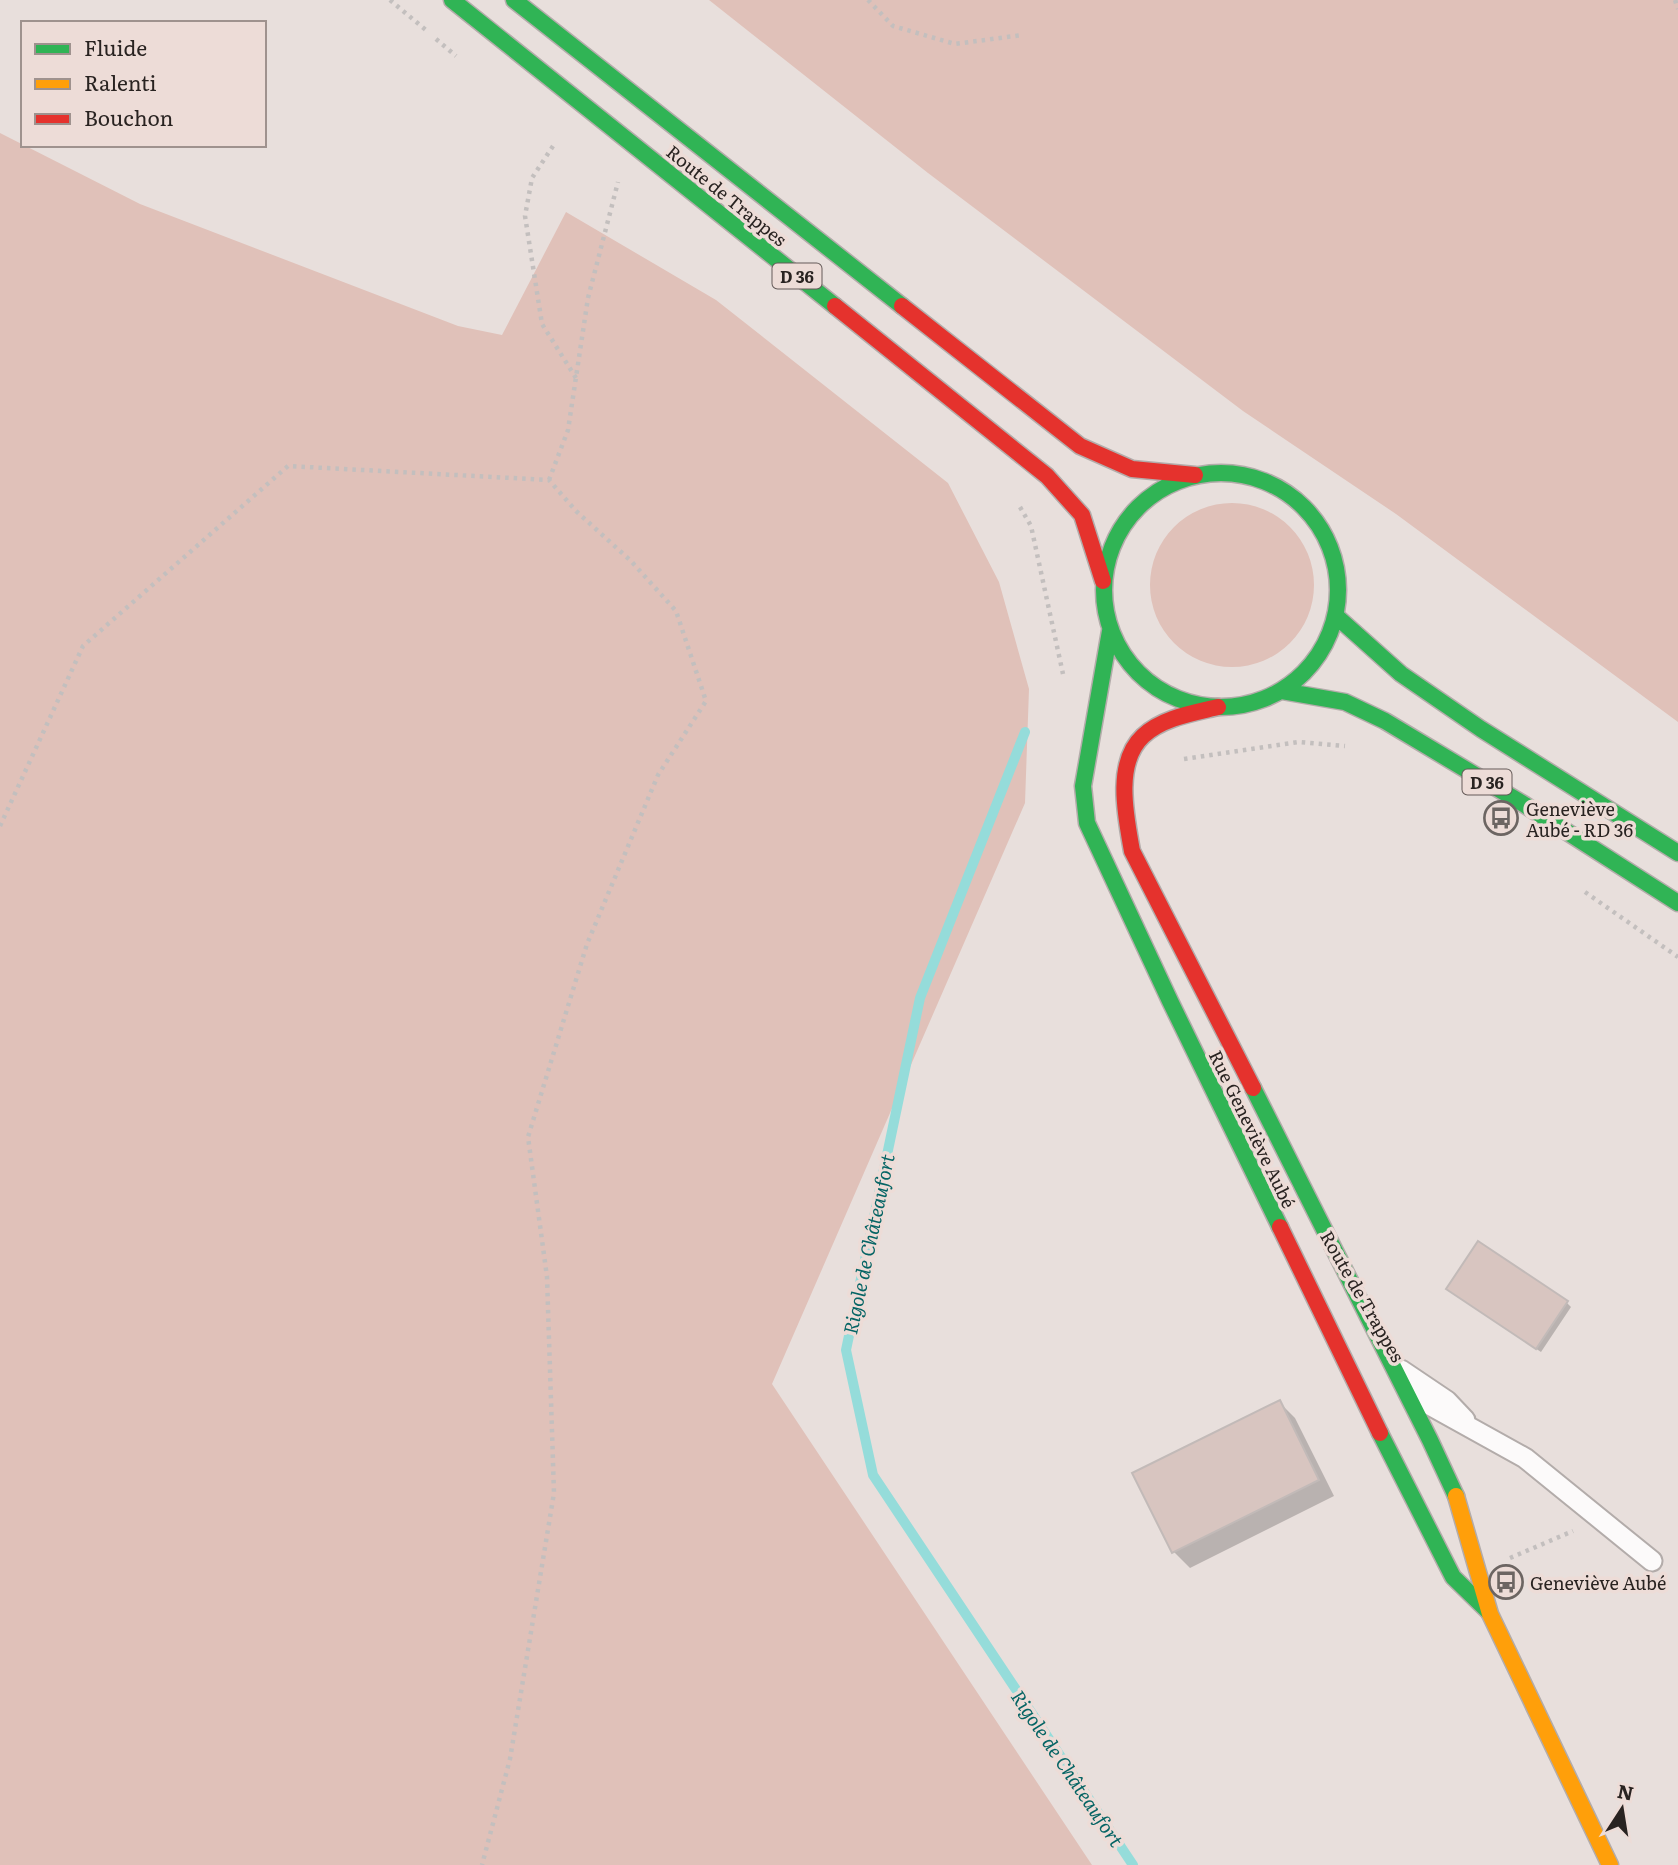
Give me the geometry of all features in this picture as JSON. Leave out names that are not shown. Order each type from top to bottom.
[{"type":"main road","name":"Route de Trappes","points":[[452,0],[1047,476],[1082,515],[1103,581]]},
{"type":"main road","name":"Route de Trappes","points":[[514,0],[1080,446],[1132,468],[1195,475]]},
{"type":"main road","points":[[1234,472],[1272,484],[1305,506],[1328,539],[1338,576],[1336,616],[1325,645],[1307,671],[1282,691],[1251,703],[1218,707],[1183,701],[1152,685],[1127,661],[1110,631],[1102,600],[1103,581],[1112,545],[1131,513],[1160,489],[1195,475],[1234,472]]},
{"type":"main road","name":"D 36","points":[[1336,616],[1401,674],[1481,729],[1678,853]]},
{"type":"main road","name":"Rue Geneviève Aubé","points":[[1110,631],[1083,786],[1087,823],[1259,1185],[1448,1566],[1454,1577],[1490,1614]]},
{"type":"main road","name":"D 36","points":[[1282,691],[1345,702],[1385,721],[1525,805],[1678,903]]},
{"type":"main road","name":"Rue Geneviève Aubé","points":[[1218,707],[1169,720],[1140,737],[1131,754],[1124,786],[1126,822],[1132,851],[1430,1440],[1455,1494],[1490,1614],[1610,1865]]},
{"type":"main road","name":"Route de Trappes","points":[[1259,1185],[1295,1223]]},
{"type":"main road","name":"Route de Trappes","points":[[1348,1313],[1379,1371],[1407,1392]]},
{"type":"lane","points":[[1392,1364],[1447,1401],[1470,1426]]},
{"type":"lane","points":[[1407,1392],[1525,1458],[1652,1561]]},
{"type":"lane","points":[[1430,1440],[1446,1416]]},
{"type":"path","points":[[868,0],[893,26],[955,44],[1022,35]]},
{"type":"path","points":[[1675,0],[1678,9]]},
{"type":"path","points":[[554,146],[533,178],[525,216],[542,324],[576,378]]},
{"type":"path","points":[[549,480],[568,430],[588,298],[619,178],[630,187]]},
{"type":"path","points":[[0,826],[83,646],[288,466],[549,480],[576,511],[631,561],[676,611],[706,701],[658,775],[587,944],[528,1137],[547,1277],[554,1493],[510,1759],[482,1865]]},
{"type":"path","points":[[1016,499],[1031,526],[1065,680]]},
{"type":"path","points":[[1182,759],[1298,742],[1353,747]]},
{"type":"shaded area","points":[[709,0],[1678,0],[1678,722],[1396,514],[1243,411],[928,173]]},
{"type":"shaded area","points":[[0,133],[21,144],[21,147],[28,147],[140,204],[458,326],[502,335],[566,212],[716,300],[948,483],[999,582],[1029,689],[1025,803],[772,1384],[1092,1865],[0,1865]]},
{"type":"shaded area","points":[[1232,503],[1263,509],[1290,527],[1308,554],[1314,585],[1308,616],[1290,643],[1263,661],[1232,667],[1201,661],[1174,643],[1156,616],[1150,585],[1156,554],[1174,527],[1201,509]]},
{"type":"building","points":[[1478,1241],[1568,1301],[1536,1349],[1446,1289]]},
{"type":"building","points":[[1280,1400],[1319,1480],[1172,1553],[1132,1473]]},
{"type":"waterway","name":"Rigole de Châteaufort","points":[[1025,732],[920,998],[846,1350],[873,1475],[1133,1865]]},
{"type":"traffic: fast","points":[[452,0],[835,306]]},
{"type":"traffic: fast","points":[[514,0],[902,306]]},
{"type":"traffic: fast","points":[[1210,473],[1232,473],[1266,482],[1304,507],[1329,545],[1336,567],[1338,590],[1336,613],[1329,635],[1304,673],[1276,693],[1255,702],[1232,707],[1210,707],[1187,702],[1166,693],[1147,681],[1130,664],[1109,624],[1104,601],[1104,579],[1109,556],[1118,535],[1130,516],[1147,499],[1187,478],[1210,473]]},
{"type":"traffic: fast","points":[[1336,616],[1401,674],[1481,729],[1678,853]]},
{"type":"traffic: fast","points":[[1110,631],[1083,786],[1087,823],[1280,1227]]},
{"type":"traffic: fast","points":[[1282,691],[1345,702],[1385,721],[1525,805],[1678,903]]},
{"type":"traffic: fast","points":[[1253,1088],[1456,1496]]},
{"type":"traffic: fast","points":[[1380,1433],[1453,1577],[1489,1612]]},
{"type":"traffic: slow","points":[[1456,1496],[1490,1614],[1610,1865]]},
{"type":"traffic: jam","points":[[835,306],[1047,476],[1082,515],[1103,581]]},
{"type":"traffic: jam","points":[[902,306],[1080,446],[1132,469],[1195,475]]},
{"type":"traffic: jam","points":[[1218,707],[1168,720],[1143,736],[1128,761],[1125,807],[1132,851],[1253,1088]]},
{"type":"traffic: jam","points":[[1280,1227],[1380,1433]]},
{"type":"place","name":"Geneviève Aubé - RD 36","points":[[1501,818]]},
{"type":"place","name":"Geneviève Aubé","points":[[1506,1582]]}]
